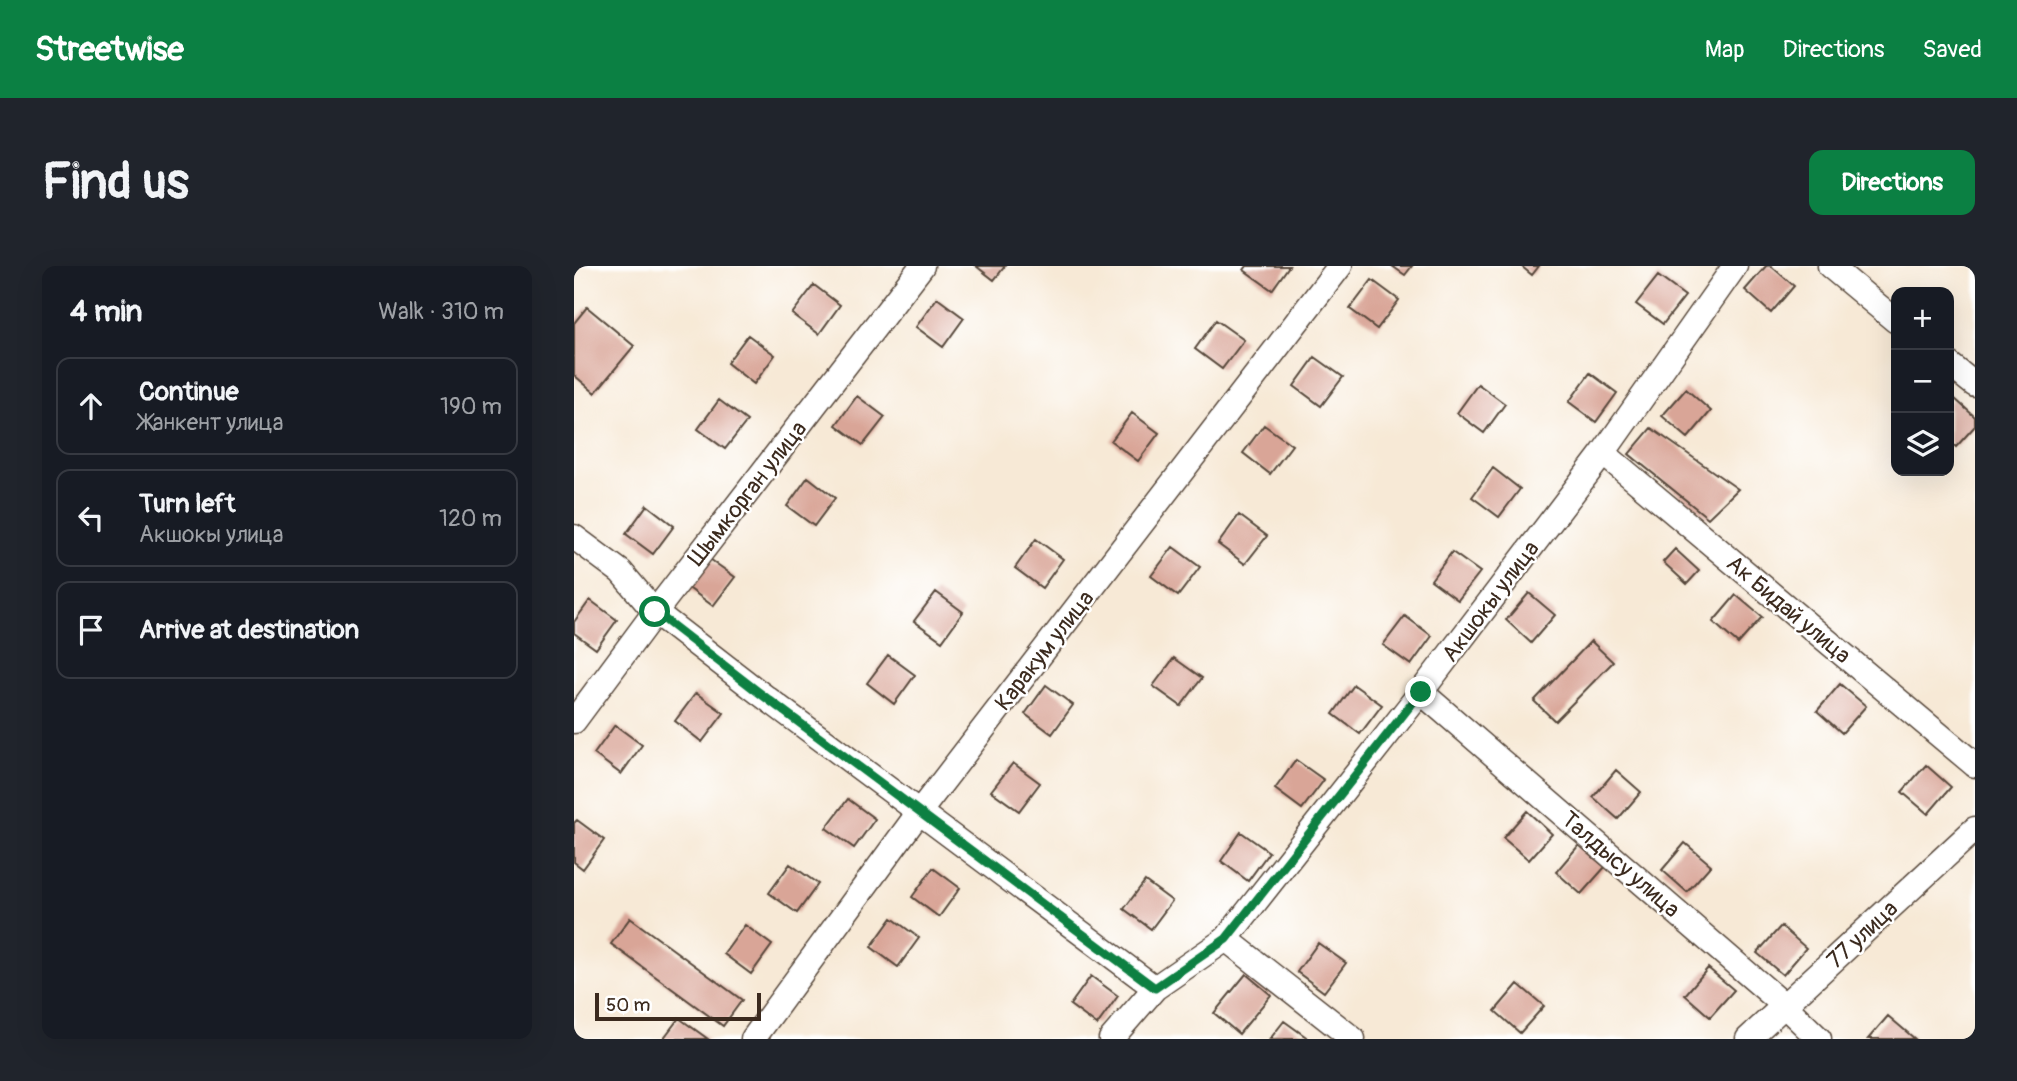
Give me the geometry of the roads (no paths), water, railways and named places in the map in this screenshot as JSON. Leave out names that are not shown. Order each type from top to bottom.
[{"type":"street","name":"Шымкорган улица","points":[[574,721],[922,266]]},
{"type":"street","name":"Каракум улица","points":[[753,1039],[920,811],[1340,266]]},
{"type":"street","name":"Акшокы улица","points":[[1111,1039],[1155,988],[1226,939],[1421,692],[1603,453],[1735,266]]},
{"type":"street","points":[[1830,266],[1891,317]]},
{"type":"street","points":[[1954,368],[1975,386]]},
{"type":"street","name":"Ак Бидай улица","points":[[1603,453],[1975,765]]},
{"type":"street","points":[[574,537],[621,572],[655,612],[1155,988]]},
{"type":"street","name":"Талдысу улица","points":[[1421,692],[1785,1006],[1819,1039]]},
{"type":"street","name":"77 улица","points":[[1748,1039],[1975,829]]},
{"type":"street","points":[[1226,939],[1353,1039]]}]
